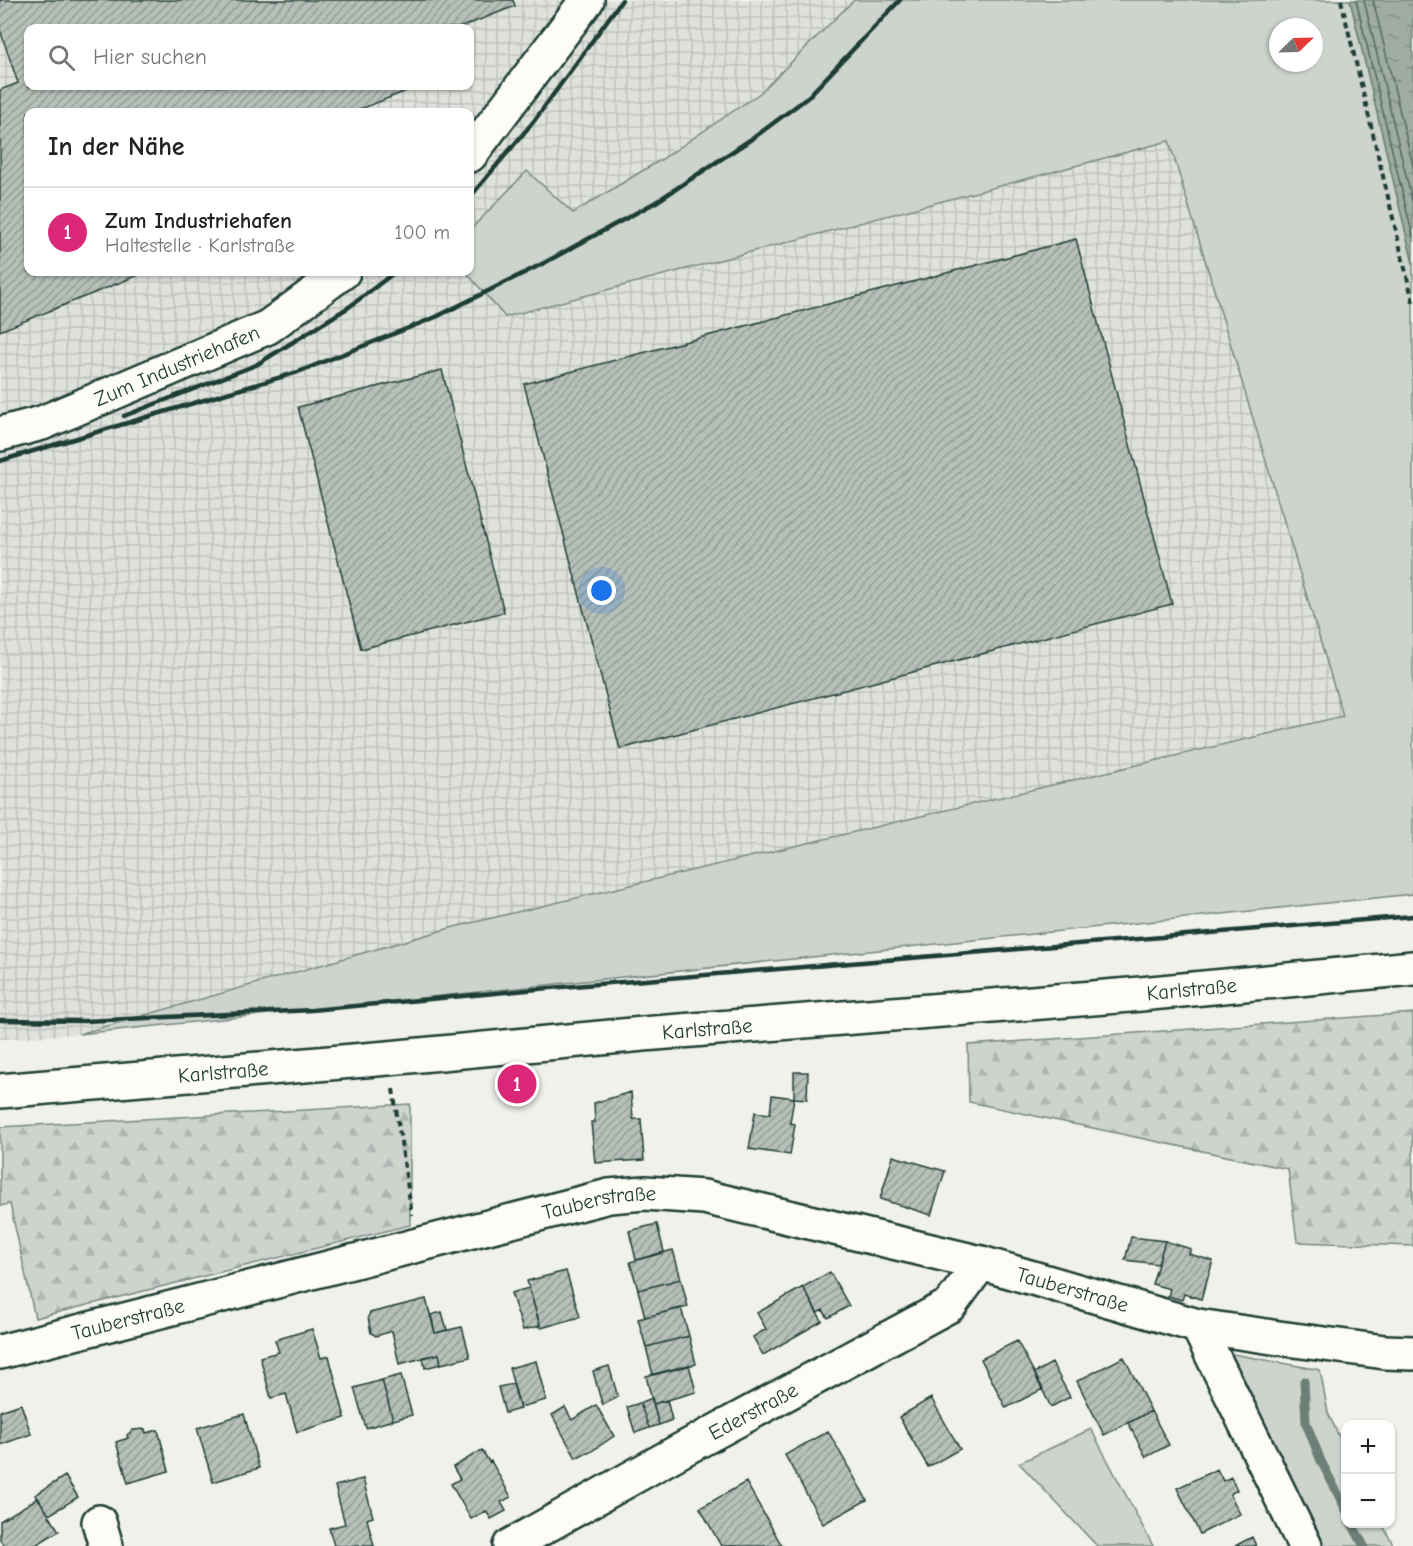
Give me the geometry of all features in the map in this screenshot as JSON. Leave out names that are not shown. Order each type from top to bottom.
[{"type":"street","points":[[474,150],[587,0]]},
{"type":"street","name":"Zum Industriehafen","points":[[0,434],[42,423],[268,327],[338,276]]},
{"type":"street","name":"Karlstraße","points":[[0,1090],[120,1082],[643,1034],[1413,968]]},
{"type":"street","name":"Tauberstraße","points":[[0,1352],[609,1196],[645,1193],[704,1197],[981,1263],[1198,1326],[1373,1351],[1413,1353]]},
{"type":"street","name":"Ederstraße","points":[[510,1546],[676,1453],[950,1305],[981,1263]]},
{"type":"street","points":[[1198,1326],[1305,1546]]},
{"type":"path","points":[[1341,0],[1413,302]]},
{"type":"path","points":[[388,1058],[412,1218]]},
{"type":"shaded area","points":[[0,0],[854,0],[760,93],[662,159],[573,213],[527,171],[474,226],[474,108],[24,108],[24,276],[469,276],[505,317],[1169,140],[1343,716],[454,927],[79,1034],[0,1039]]},
{"type":"green space","points":[[854,0],[1350,0],[1413,263],[1413,894],[79,1034],[454,927],[1343,716],[1169,141],[505,317],[469,276],[474,276],[474,226],[527,171],[573,213],[662,159],[760,93]]},
{"type":"green space","points":[[1413,1013],[1413,1246],[1297,1242],[1288,1169],[969,1102],[968,1045]]},
{"type":"green space","points":[[410,1104],[410,1225],[35,1318],[10,1204],[0,1206],[0,1127]]},
{"type":"green space","points":[[1217,1351],[1320,1370],[1328,1413],[1341,1441],[1341,1528],[1384,1528],[1394,1546],[1311,1546]]},
{"type":"green space","points":[[1091,1429],[1153,1546],[1097,1546],[1019,1463]]},
{"type":"water","points":[[1350,0],[1413,0],[1413,263]]},
{"type":"building","points":[[0,0],[513,0],[515,6],[469,24],[24,24],[24,90],[409,90],[363,108],[24,108],[24,276],[136,276],[0,331],[0,90],[18,83],[0,30]]},
{"type":"building","points":[[1076,239],[1172,604],[620,749],[524,384]]},
{"type":"building","points":[[442,370],[504,612],[361,649],[298,407]]},
{"type":"building","points":[[794,1072],[808,1072],[807,1099],[794,1098]]},
{"type":"building","points":[[631,1092],[633,1119],[641,1119],[644,1160],[595,1163],[591,1122],[595,1122],[594,1103]]},
{"type":"building","points":[[772,1095],[794,1098],[790,1123],[795,1124],[790,1155],[749,1149],[755,1112],[770,1114]]},
{"type":"building","points":[[893,1156],[945,1171],[931,1215],[880,1199]]},
{"type":"building","points":[[657,1224],[664,1252],[636,1260],[629,1231]]},
{"type":"building","points":[[1131,1237],[1165,1241],[1158,1264],[1125,1260]]},
{"type":"building","points":[[1165,1241],[1191,1249],[1189,1254],[1213,1261],[1201,1299],[1184,1294],[1182,1300],[1168,1296],[1170,1289],[1152,1284]]},
{"type":"building","points":[[673,1250],[681,1279],[638,1290],[630,1262]]},
{"type":"building","points":[[566,1271],[580,1317],[541,1328],[527,1281]]},
{"type":"building","points":[[830,1272],[849,1306],[828,1318],[823,1310],[817,1313],[803,1287]]},
{"type":"building","points":[[681,1279],[688,1307],[645,1317],[638,1290]]},
{"type":"building","points":[[803,1287],[822,1321],[763,1355],[753,1337],[766,1329],[757,1313]]},
{"type":"building","points":[[529,1288],[540,1326],[523,1330],[511,1293]]},
{"type":"building","points":[[426,1299],[435,1333],[462,1327],[470,1357],[441,1364],[439,1354],[399,1364],[392,1331],[376,1336],[371,1333],[368,1317],[370,1313]]},
{"type":"building","points":[[681,1308],[689,1336],[646,1347],[638,1319]]},
{"type":"building","points":[[442,1312],[447,1330],[435,1333],[431,1315]]},
{"type":"building","points":[[312,1329],[321,1358],[329,1356],[345,1418],[297,1432],[286,1394],[271,1398],[260,1357],[279,1352],[275,1340]]},
{"type":"building","points":[[689,1336],[696,1364],[653,1375],[646,1347]]},
{"type":"building","points":[[1017,1341],[1043,1389],[1006,1408],[981,1359]]},
{"type":"building","points":[[439,1354],[441,1364],[425,1368],[423,1357]]},
{"type":"building","points":[[1124,1357],[1151,1411],[1104,1435],[1077,1381]]},
{"type":"building","points":[[536,1361],[546,1400],[520,1407],[509,1368]]},
{"type":"building","points":[[1052,1363],[1070,1397],[1051,1407],[1034,1373]]},
{"type":"building","points":[[689,1365],[696,1392],[653,1404],[646,1376]]},
{"type":"building","points":[[609,1366],[618,1397],[603,1405],[593,1371]]},
{"type":"building","points":[[401,1375],[412,1415],[393,1420],[382,1380]]},
{"type":"building","points":[[382,1380],[393,1420],[366,1428],[354,1388]]},
{"type":"building","points":[[513,1384],[520,1409],[505,1413],[498,1387]]},
{"type":"building","points":[[652,1398],[659,1425],[649,1428],[640,1403]]},
{"type":"building","points":[[931,1398],[960,1449],[928,1467],[899,1417]]},
{"type":"building","points":[[667,1400],[672,1420],[659,1425],[653,1404]]},
{"type":"building","points":[[640,1403],[649,1428],[635,1433],[627,1407]]},
{"type":"building","points":[[21,1404],[31,1434],[0,1445],[0,1411]]},
{"type":"building","points":[[596,1405],[614,1436],[589,1453],[576,1458],[552,1415],[565,1407],[572,1420]]},
{"type":"building","points":[[1151,1411],[1169,1445],[1146,1457],[1128,1423]]},
{"type":"building","points":[[244,1414],[259,1468],[213,1482],[197,1428]]},
{"type":"building","points":[[145,1429],[146,1433],[158,1430],[169,1471],[128,1483],[116,1442],[128,1438],[127,1435],[133,1430]]},
{"type":"building","points":[[828,1431],[867,1500],[823,1524],[785,1455]]},
{"type":"building","points":[[482,1450],[489,1462],[491,1461],[511,1497],[501,1502],[506,1511],[491,1519],[486,1511],[471,1519],[451,1484],[460,1479],[453,1467]]},
{"type":"building","points":[[1217,1469],[1223,1481],[1231,1477],[1237,1490],[1230,1494],[1240,1514],[1200,1534],[1177,1488]]},
{"type":"building","points":[[65,1476],[78,1497],[49,1515],[35,1495]]},
{"type":"building","points":[[363,1479],[373,1517],[367,1519],[374,1546],[334,1546],[329,1528],[345,1524],[335,1486]]},
{"type":"building","points":[[746,1482],[782,1546],[721,1546],[700,1508]]},
{"type":"building","points":[[38,1498],[59,1531],[34,1546],[4,1546],[0,1540],[0,1521]]},
{"type":"building","points":[[1252,1537],[1256,1546],[1235,1546]]},
{"type":"waterway","points":[[1304,1381],[1306,1423],[1321,1461],[1341,1500]]},
{"type":"waterway","points":[[1354,1528],[1364,1546]]},
{"type":"railway","points":[[474,192],[534,121],[622,0]]},
{"type":"railway","points":[[0,461],[298,372],[436,317],[544,263],[656,202],[756,136],[807,98],[900,0]]},
{"type":"railway","points":[[124,416],[256,365],[349,307],[390,276]]},
{"type":"railway","points":[[0,1020],[85,1021],[312,1010],[1413,916]]},
{"type":"place","name":"Zum Industriehafen","points":[[517,1084]]}]
